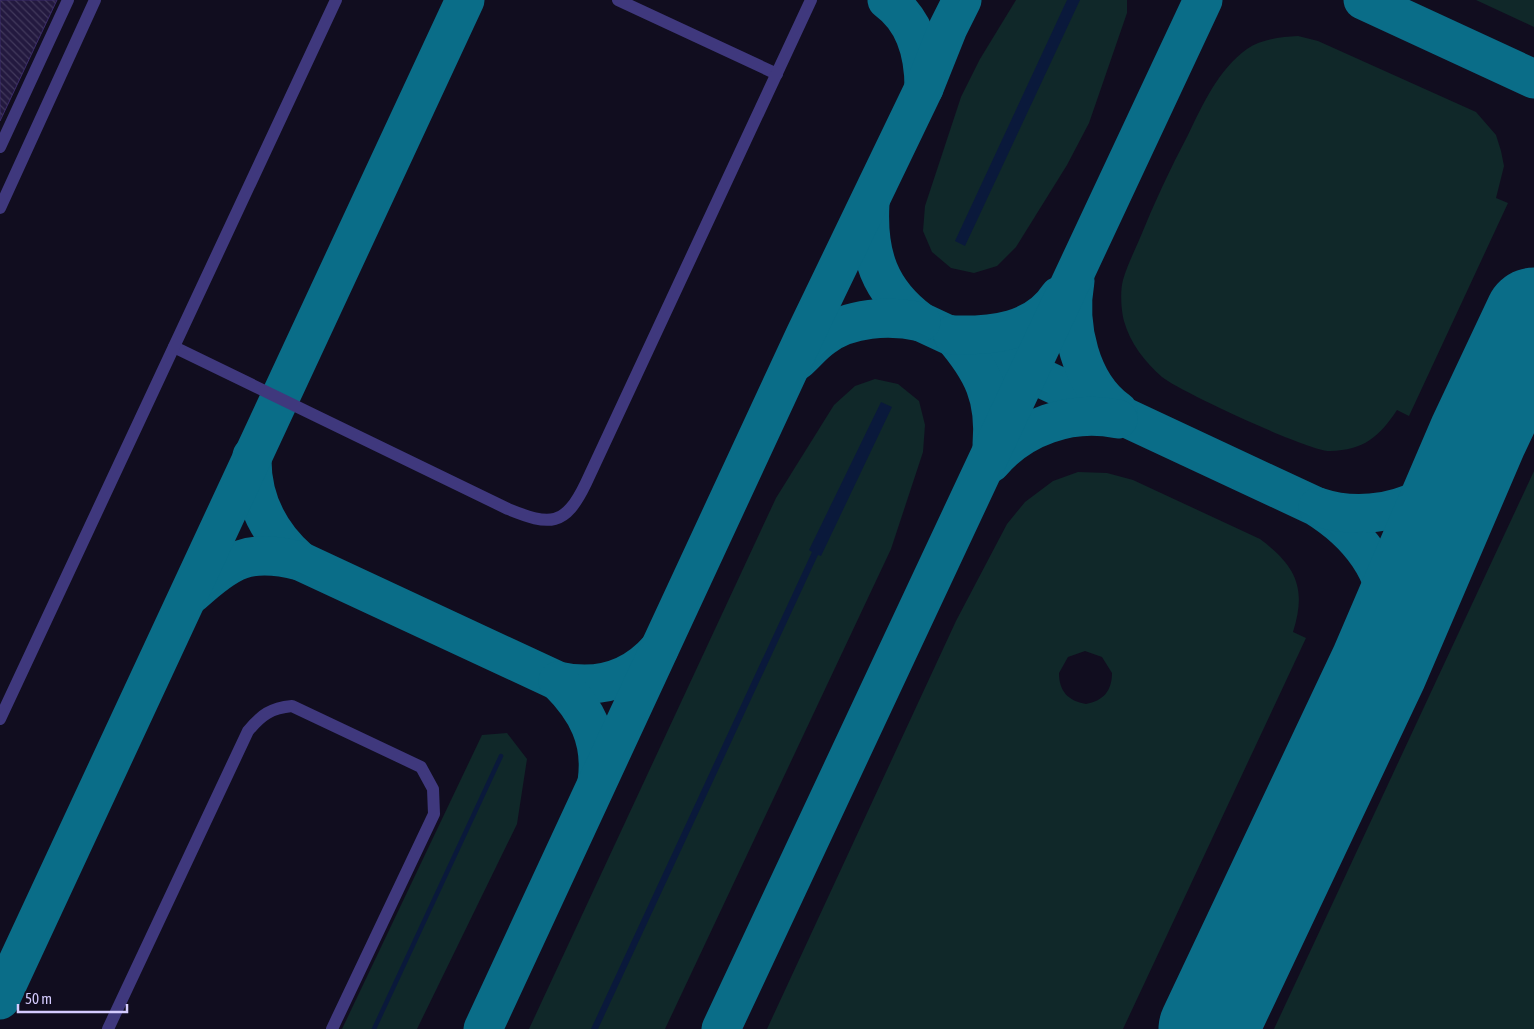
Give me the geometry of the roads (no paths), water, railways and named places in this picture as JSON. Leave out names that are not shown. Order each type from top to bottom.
[{"type":"lane","points":[[0,146],[68,0]]},
{"type":"lane","points":[[0,208],[95,0]]},
{"type":"lane","points":[[0,719],[336,0]]},
{"type":"lane","points":[[618,0],[777,74]]},
{"type":"lane","points":[[174,347],[508,510],[535,520],[548,522],[561,517],[573,506],[582,492],[811,0]]},
{"type":"lane","points":[[108,1029],[248,731],[260,716],[276,708],[292,706],[421,767],[433,789],[434,814],[332,1029]]},
{"type":"water","points":[[1067,0],[1080,0],[965,246],[955,241]]},
{"type":"water","points":[[881,402],[892,407],[821,556],[818,555],[598,1029],[591,1029],[812,552],[809,550]]},
{"type":"waterway","points":[[374,1029],[501,756]]}]
